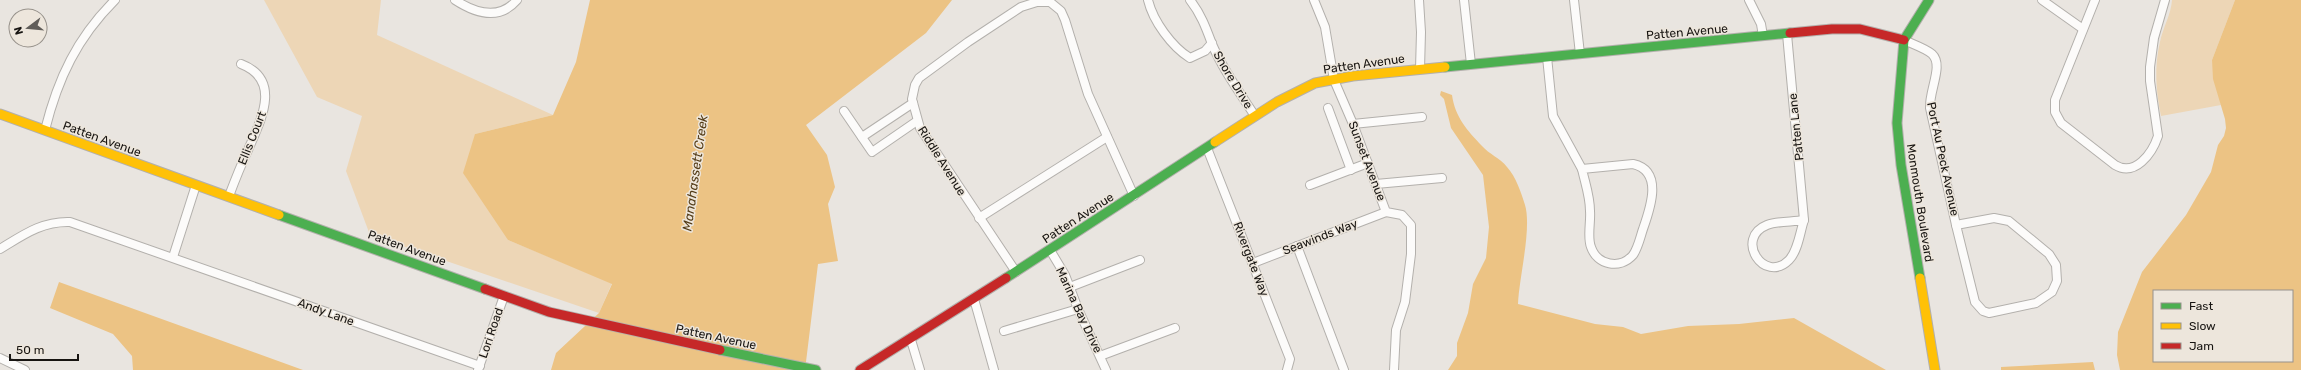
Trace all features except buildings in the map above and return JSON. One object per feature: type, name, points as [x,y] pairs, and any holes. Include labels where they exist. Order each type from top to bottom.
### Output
[{"type":"street","points":[[45,130],[58,91],[75,50],[99,16],[115,0]]},
{"type":"street","points":[[455,0],[478,12],[489,13],[505,9],[517,0]]},
{"type":"street","name":"Shore Drive","points":[[1148,0],[1163,30],[1182,53],[1190,58],[1205,51],[1212,43]]},
{"type":"street","name":"Shore Drive","points":[[1190,0],[1207,28],[1212,43],[1255,116]]},
{"type":"street","name":"Sunset Avenue","points":[[1314,0],[1325,27],[1334,80],[1353,124],[1386,212],[1402,215],[1411,225],[1409,277],[1405,302],[1396,330],[1394,370]]},
{"type":"street","points":[[1418,0],[1422,32],[1420,68]]},
{"type":"street","points":[[1464,0],[1471,64]]},
{"type":"street","points":[[1574,0],[1580,54]]},
{"type":"street","points":[[1749,0],[1761,24],[1763,36]]},
{"type":"street","points":[[1904,40],[1929,0]]},
{"type":"street","points":[[2042,0],[2083,29]]},
{"type":"street","points":[[2095,0],[2055,100],[2054,112],[2061,123],[2115,165],[2120,168],[2131,169],[2140,164],[2156,143],[2158,136],[2150,81],[2150,66],[2154,38],[2165,0]]},
{"type":"street","points":[[862,137],[913,103],[912,92],[919,78],[968,42],[1021,7],[1037,2],[1050,2],[1065,20],[1088,94],[1134,196]]},
{"type":"street","name":"Patten Avenue","points":[[860,370],[974,300],[1255,116],[1301,89],[1315,83],[1353,76],[1420,68],[1832,29],[1860,29],[1904,40]]},
{"type":"street","name":"Patten Lane","points":[[1787,34],[1804,220],[1793,254],[1784,264],[1772,267],[1756,258],[1752,246],[1753,240],[1761,229],[1768,225],[1804,220]]},
{"type":"street","name":"Port Au Peck Avenue","points":[[1904,40],[1931,53],[1936,60],[1938,67],[1929,97],[1930,108],[1956,225],[1973,298],[1977,306],[1984,311],[1994,313],[2036,304],[2052,292],[2057,281],[2057,271],[2053,259],[2009,221],[1994,218],[1956,225]]},
{"type":"street","name":"Monmouth Boulevard","points":[[1904,40],[1897,100],[1898,139],[1935,370]]},
{"type":"street","points":[[1547,57],[1553,116],[1582,169],[1590,209],[1591,248],[1595,255],[1607,264],[1622,263],[1632,256],[1636,250],[1653,194],[1650,179],[1646,170],[1633,164],[1582,169]]},
{"type":"street","name":"Ellis Court","points":[[230,196],[262,116],[266,97],[263,84],[258,75],[242,64]]},
{"type":"street","name":"Riddle Avenue","points":[[913,103],[917,121],[938,158],[1016,272]]},
{"type":"street","points":[[1328,108],[1351,170]]},
{"type":"street","points":[[844,111],[872,152],[917,121]]},
{"type":"street","name":"Patten Avenue","points":[[0,114],[504,296],[572,319],[815,370]]},
{"type":"street","points":[[1353,124],[1422,117]]},
{"type":"street","points":[[979,218],[1107,137]]},
{"type":"street","name":"Rivergate Way","points":[[1207,148],[1290,359],[1286,370]]},
{"type":"street","points":[[1310,186],[1368,163]]},
{"type":"street","points":[[1376,184],[1442,178]]},
{"type":"street","points":[[173,257],[196,185]]},
{"type":"street","name":"Seawinds Way","points":[[1253,263],[1386,212]]},
{"type":"street","name":"Andy Lane","points":[[0,249],[40,225],[51,222],[70,222],[173,257],[479,368]]},
{"type":"street","points":[[1296,246],[1344,370]]},
{"type":"street","name":"Marina Bay Drive","points":[[1050,250],[1065,275],[1078,309],[1106,370]]},
{"type":"street","points":[[1070,287],[1140,260]]},
{"type":"street","name":"Lori Road","points":[[479,368],[504,296]]},
{"type":"street","points":[[974,300],[994,370]]},
{"type":"street","points":[[1004,331],[1078,309]]},
{"type":"street","points":[[1100,356],[1175,328]]},
{"type":"street","points":[[911,340],[920,370]]},
{"type":"street","points":[[0,358],[25,370]]},
{"type":"shaded area","points":[[264,0],[381,0],[377,35],[553,115],[475,134],[508,240],[612,283],[599,313],[370,235],[346,171],[362,116],[317,97]]},
{"type":"shaded area","points":[[2172,0],[2235,0],[2212,60],[2221,105],[2161,116],[2156,70],[2161,37],[2170,11]]},
{"type":"water","name":"Manahassett Creek","points":[[590,0],[952,0],[926,33],[806,125],[827,155],[835,187],[828,204],[838,261],[818,264],[805,370],[551,370],[556,353],[599,313],[612,284],[508,240],[463,173],[475,134],[553,115],[576,62]]},
{"type":"water","points":[[2235,0],[2301,0],[2301,370],[2120,370],[2117,355],[2118,332],[2142,272],[2186,215],[2211,172],[2218,145],[2224,136],[2226,128],[2225,119],[2213,79],[2212,60]]},
{"type":"water","points":[[1441,91],[1452,95],[1456,110],[1462,123],[1485,149],[1507,167],[1516,180],[1522,195],[1527,215],[1527,227],[1518,304],[1595,324],[1623,327],[1641,334],[1688,326],[1739,324],[1794,318],[1886,370],[1448,370],[1457,356],[1457,343],[1468,313],[1473,284],[1486,258],[1489,227],[1483,175],[1451,128],[1444,99],[1440,95]]},
{"type":"water","points":[[59,282],[303,370],[133,370],[132,356],[113,334],[50,308]]},
{"type":"water","points":[[2093,362],[2095,370],[2001,370],[2001,367]]},
{"type":"traffic: fast","points":[[1920,278],[1901,165],[1897,123],[1904,40],[1929,0]]},
{"type":"traffic: fast","points":[[1445,67],[1790,33]]},
{"type":"traffic: fast","points":[[1006,278],[1215,142]]},
{"type":"traffic: fast","points":[[279,215],[485,289]]},
{"type":"traffic: fast","points":[[720,350],[816,370]]},
{"type":"traffic: slow","points":[[1215,142],[1277,102],[1315,83],[1353,76],[1445,67]]},
{"type":"traffic: slow","points":[[0,114],[279,215]]},
{"type":"traffic: slow","points":[[1920,278],[1935,370]]},
{"type":"traffic: jam","points":[[1790,33],[1832,29],[1860,29],[1904,40]]},
{"type":"traffic: jam","points":[[860,370],[1006,278]]},
{"type":"traffic: jam","points":[[485,289],[549,312],[720,350]]}]
